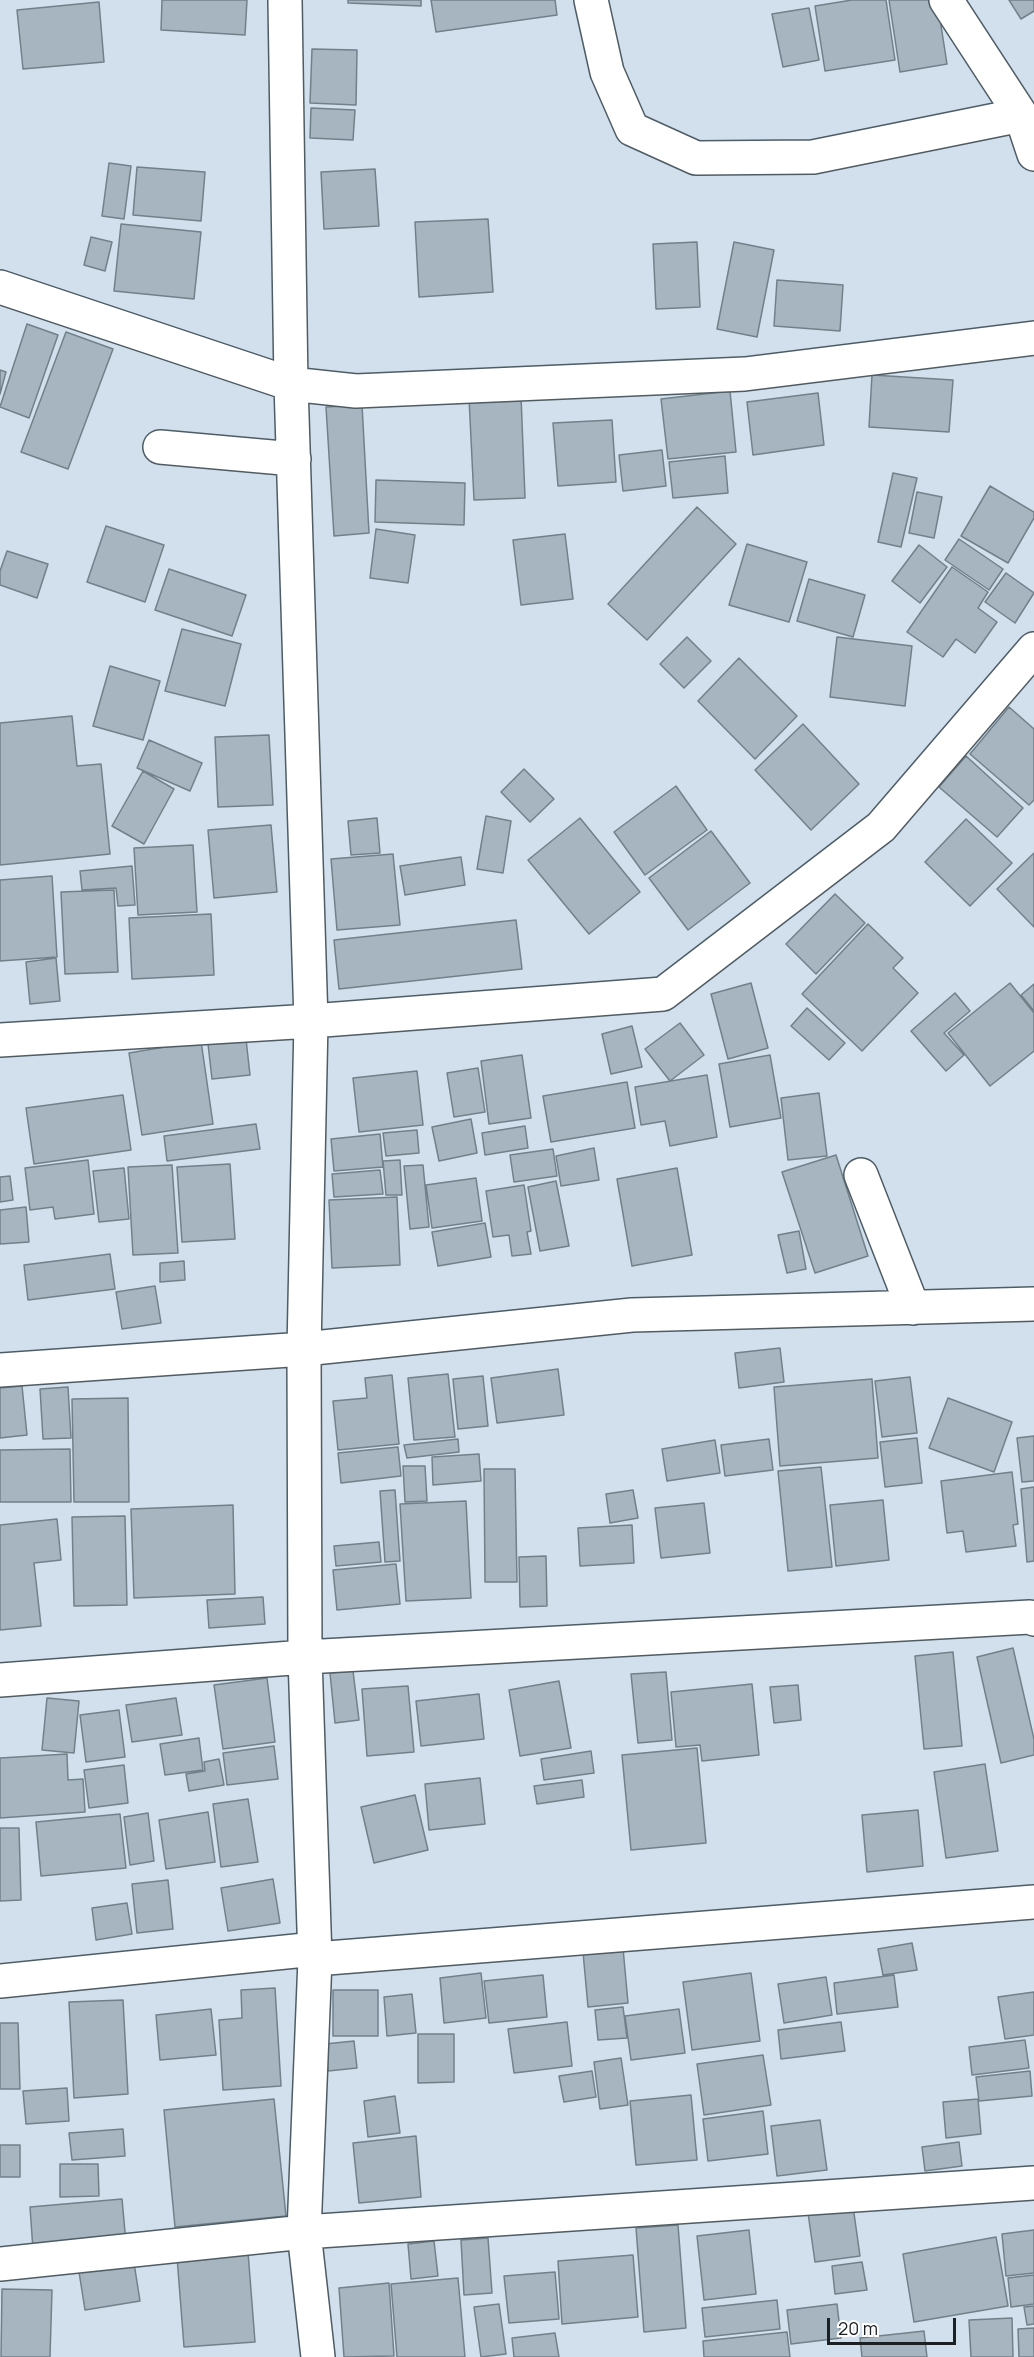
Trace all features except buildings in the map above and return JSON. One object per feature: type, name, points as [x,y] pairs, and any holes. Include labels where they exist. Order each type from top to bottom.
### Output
[{"type":"street","points":[[285,0],[291,384],[310,1021],[304,1348],[305,1657],[315,1954],[304,2232],[318,2357]]},
{"type":"street","points":[[591,0],[607,72],[632,129],[696,158],[813,157],[1021,115]]},
{"type":"street","points":[[946,0],[1021,115],[1034,154]]},
{"type":"street","points":[[0,287],[291,384],[356,391],[745,374],[1034,338]]},
{"type":"street","points":[[160,447],[294,459]]},
{"type":"street","points":[[0,1041],[310,1021],[663,994],[880,827],[1034,649]]},
{"type":"street","points":[[861,1175],[913,1308]]},
{"type":"street","points":[[0,1370],[304,1348],[632,1315],[1034,1304]]},
{"type":"street","points":[[0,1680],[305,1657],[1006,1618],[1030,1617],[1034,1619]]},
{"type":"street","points":[[0,1981],[315,1954],[1034,1902]]},
{"type":"street","points":[[0,2264],[304,2232],[1034,2183]]}]
